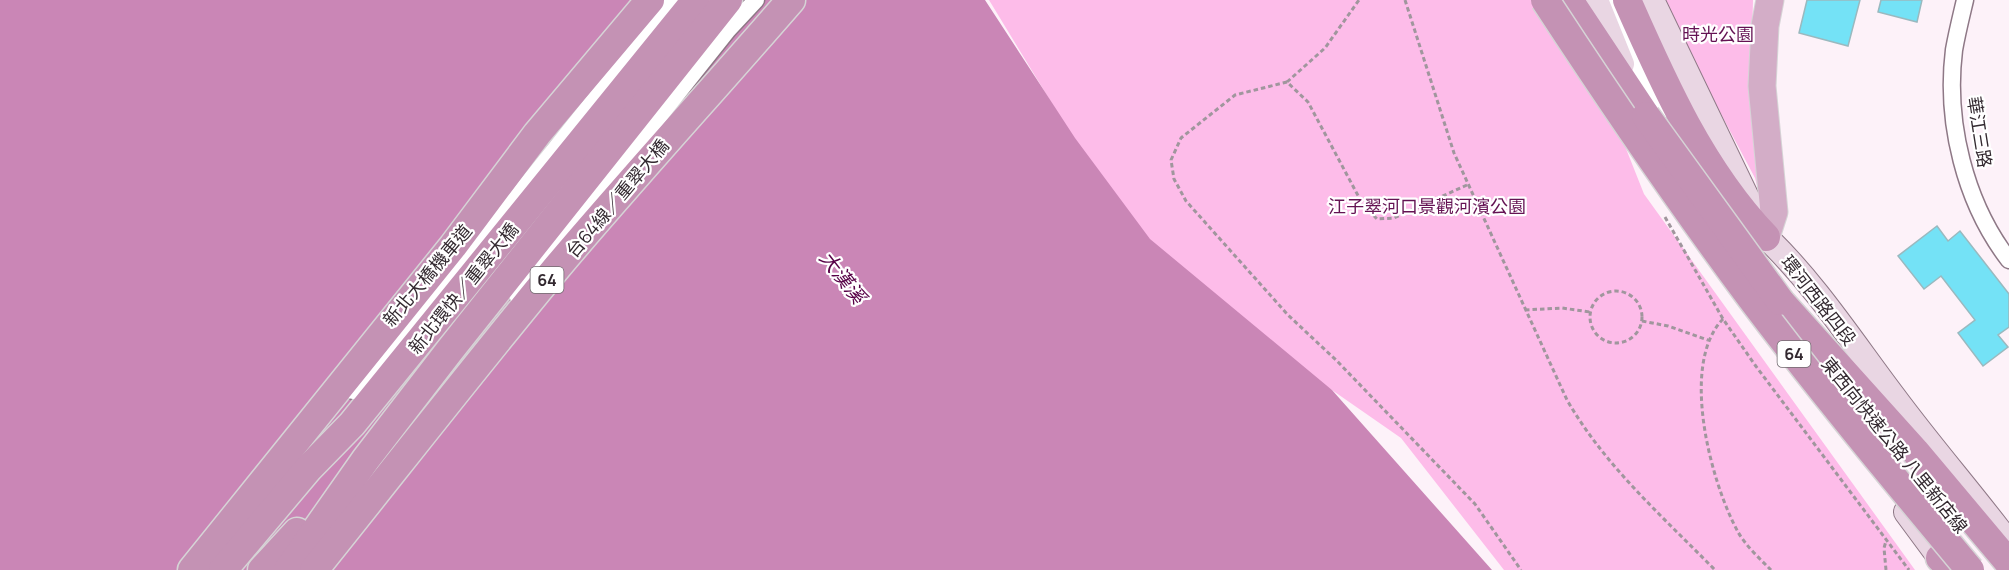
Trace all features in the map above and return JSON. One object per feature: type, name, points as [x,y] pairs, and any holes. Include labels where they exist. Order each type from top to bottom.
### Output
[{"type":"highway","points":[[713,7],[737,0]]},
{"type":"highway","points":[[670,135],[709,75],[770,0]]},
{"type":"highway","name":"台64線／重翠大橋","points":[[314,570],[558,267],[670,135],[720,83],[791,0]]},
{"type":"highway","name":"64","points":[[1545,0],[1656,98]]},
{"type":"highway","name":"64","points":[[1569,0],[1656,98]]},
{"type":"highway","points":[[1618,0],[1673,137]]},
{"type":"highway","points":[[1627,0],[1656,98],[1702,153],[1733,200],[1766,237]]},
{"type":"highway","points":[[192,570],[445,256],[537,134],[644,5]]},
{"type":"highway","name":"新北環快／重翠大橋","points":[[223,570],[308,469],[352,424],[713,7]]},
{"type":"highway","name":"新北環快／重翠大橋","points":[[288,570],[366,459],[713,7]]},
{"type":"highway","name":"東西向快速公路 八里新店線","points":[[1656,98],[1780,301],[1996,570]]},
{"type":"highway","name":"東西向快速公路 八里新店線","points":[[1656,98],[1751,298],[1845,420],[1972,570]]},
{"type":"highway","points":[[1780,301],[1915,451],[2009,563]]},
{"type":"highway","points":[[244,570],[352,424]]},
{"type":"highway","points":[[262,570],[366,459]]},
{"type":"main road","name":"環河西路四段","points":[[1596,0],[1614,48],[1648,114],[1673,137],[1699,191],[1742,258],[1851,415],[1972,570]]},
{"type":"main road","name":"環河西路四段","points":[[1652,0],[1681,67],[1745,190],[1766,237],[1793,264],[1927,441],[1963,482],[2009,543]]},
{"type":"main road","points":[[1742,258],[1766,237],[1774,212],[1762,86],[1765,26],[1770,0]]},
{"type":"main road","name":"環河西路四段","points":[[1742,258],[1755,304],[1946,566]]},
{"type":"street","name":"新北大橋機車道","points":[[202,570],[472,253],[674,0]]},
{"type":"street","points":[[302,570],[581,212],[728,30],[756,0]]},
{"type":"street","points":[[1610,0],[1656,98]]},
{"type":"street","points":[[1636,0],[1656,98]]},
{"type":"street","points":[[1761,0],[1757,87],[1766,237]]},
{"type":"street","points":[[1766,237],[1786,207],[1773,88],[1774,31],[1779,0]]},
{"type":"street","name":"華江三路","points":[[1965,0],[1954,51],[1953,111],[1964,168],[1981,218],[2009,260]]},
{"type":"path","points":[[1359,0],[1325,48],[1287,82],[1234,95],[1181,138],[1171,160],[1174,179],[1186,201],[1288,315],[1337,361],[1475,504],[1521,570]]},
{"type":"path","points":[[1405,0],[1454,153],[1467,185],[1583,428],[1610,463],[1715,570]]},
{"type":"path","points":[[1287,82],[1308,102],[1362,203],[1377,219],[1394,218],[1467,185]]},
{"type":"path","points":[[1616,290],[1636,300],[1642,321],[1629,339],[1623,342],[1608,342],[1596,333],[1590,312],[1596,299],[1616,290]]},
{"type":"path","points":[[1525,310],[1562,308],[1590,312]]},
{"type":"path","points":[[1723,319],[1708,340],[1701,386],[1704,432],[1712,470],[1739,534],[1771,570]]},
{"type":"path","points":[[1642,321],[1668,326],[1708,340]]},
{"type":"path","points":[[1886,541],[1884,548],[1886,570]]},
{"type":"green space","name":"江子翠河口景觀河濱公園","points":[[989,0],[1567,0],[1644,194],[1915,570],[1504,570],[1401,438],[1149,263]]},
{"type":"green space","name":"時光公園","points":[[1665,0],[1753,0],[1751,80],[1759,194],[1755,178],[1713,99]]},
{"type":"water","name":"大漢溪","points":[[0,0],[985,0],[1075,138],[1150,239],[1332,390],[1492,570],[0,570]]},
{"type":"building","points":[[1807,0],[1860,0],[1848,46],[1799,33]]},
{"type":"building","points":[[1881,0],[1922,0],[1917,22],[1878,12]]},
{"type":"building","points":[[1937,226],[1948,241],[1960,231],[2009,294],[2009,327],[1998,335],[2008,347],[1983,366],[1958,333],[1975,320],[1941,276],[1924,289],[1898,256]]}]
